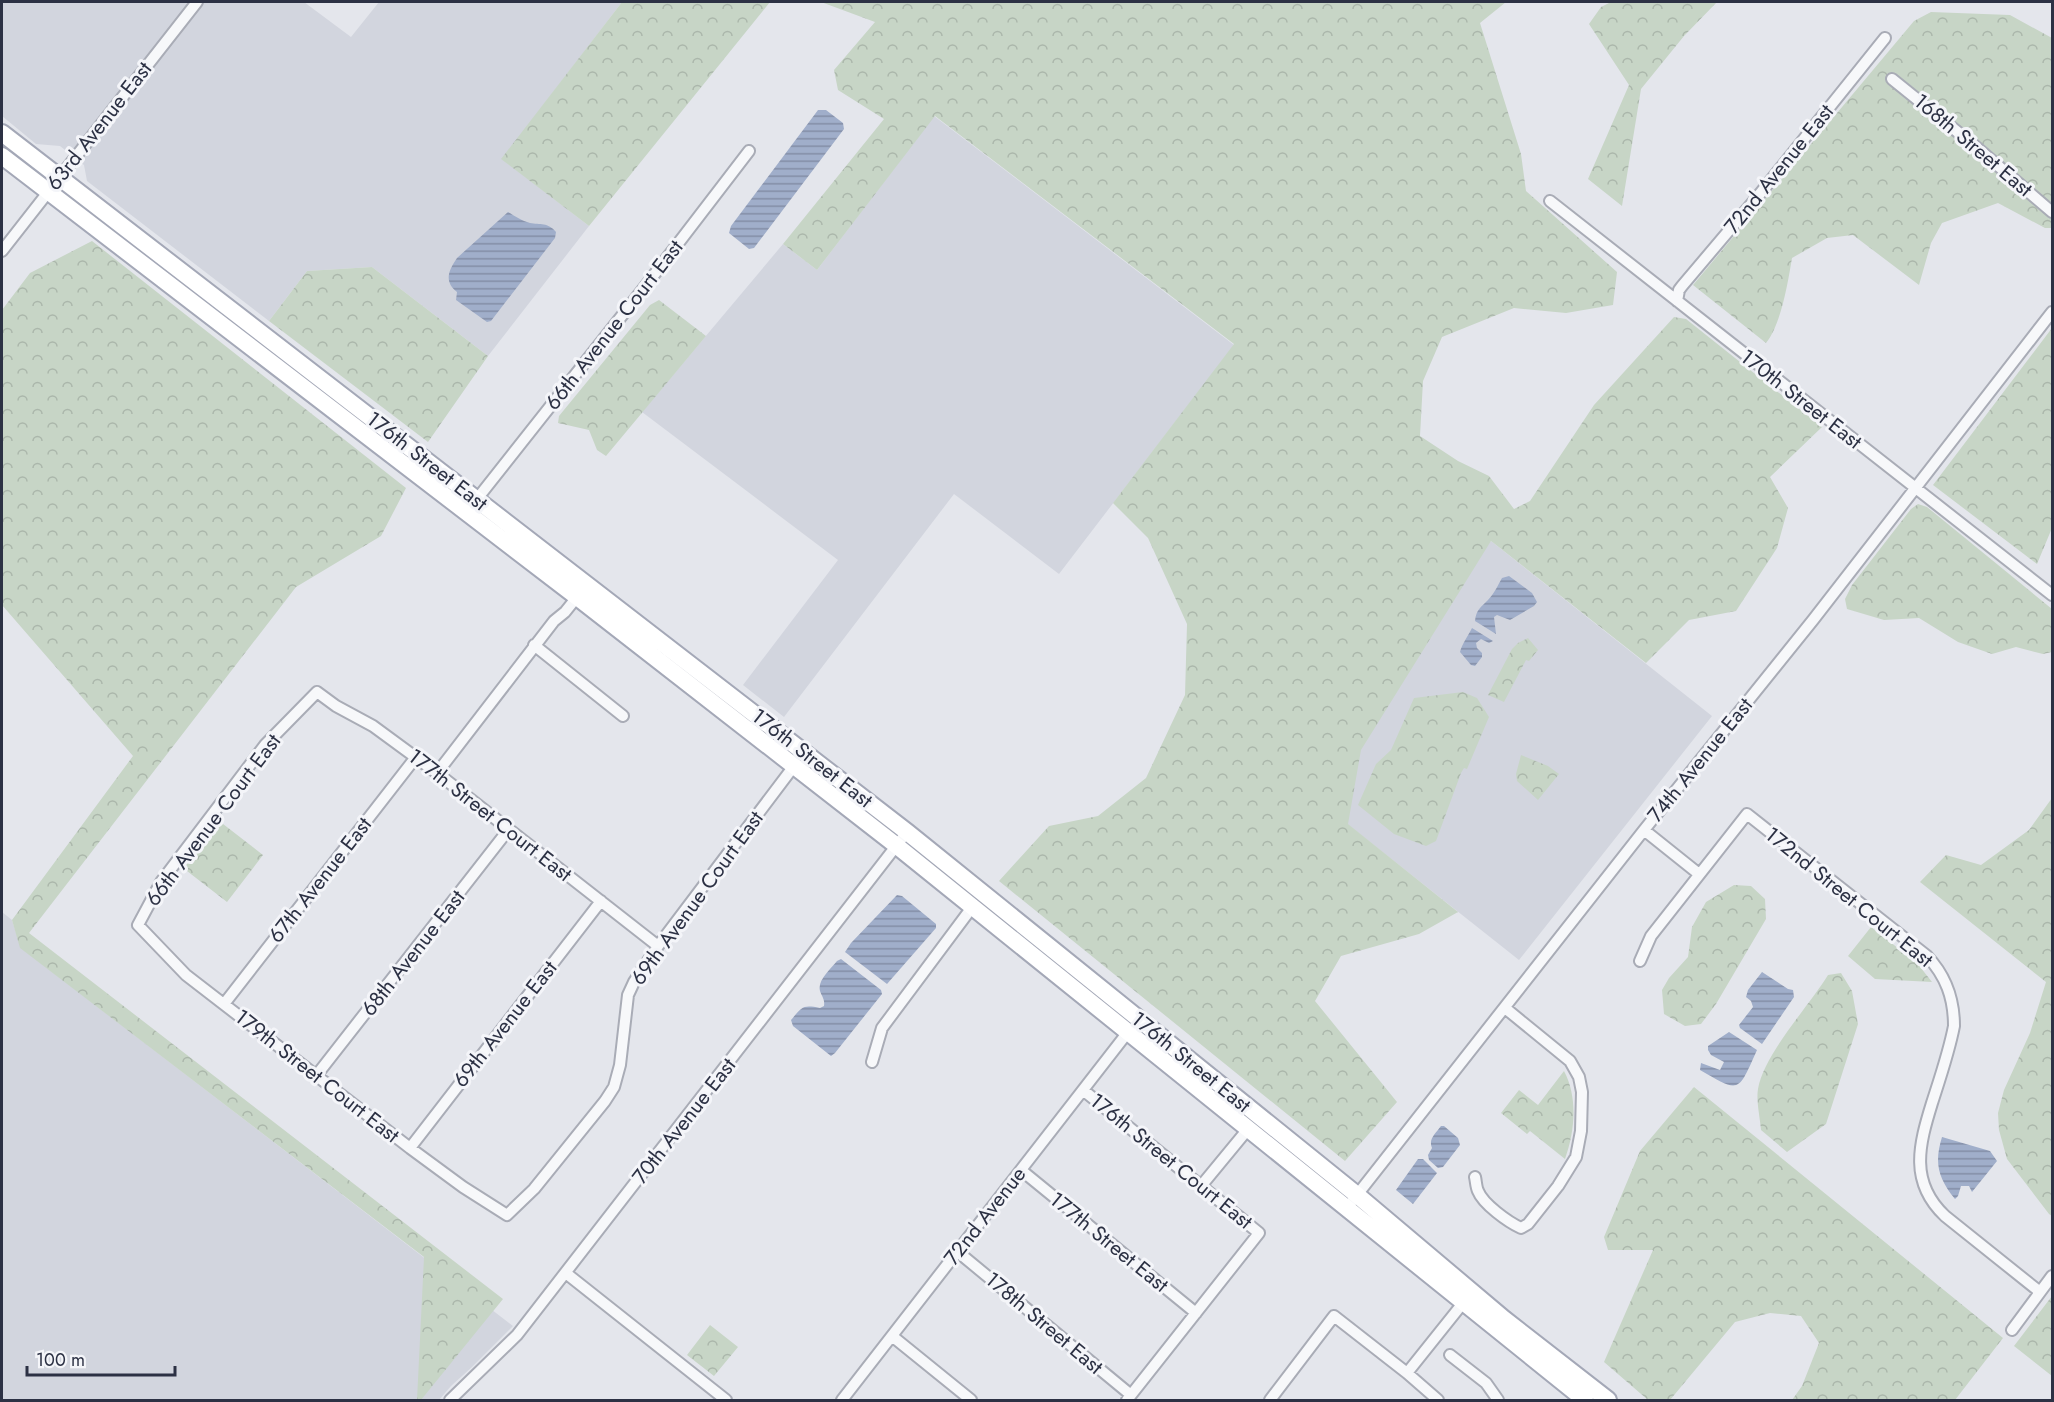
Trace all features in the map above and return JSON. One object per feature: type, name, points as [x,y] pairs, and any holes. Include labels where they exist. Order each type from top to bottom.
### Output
[{"type":"main road","name":"176th Street East","points":[[2,133],[908,832],[1357,1195],[1504,1319],[1608,1401]]},
{"type":"main road","name":"176th Street East","points":[[2,156],[577,597],[897,846],[1585,1401]]},
{"type":"main road","points":[[363,433],[371,430],[403,449],[423,457]]},
{"type":"main road","points":[[1462,1303],[1473,1301],[1504,1319]]},
{"type":"street","name":"63rd Avenue East","points":[[2,250],[197,2]]},
{"type":"street","name":"72nd Avenue East","points":[[1677,301],[1682,285],[1752,203],[1885,38]]},
{"type":"street","name":"168th Street East","points":[[1892,79],[2052,212]]},
{"type":"street","name":"66th Avenue Court East","points":[[477,499],[749,151]]},
{"type":"street","name":"170th Street East","points":[[1550,201],[2052,595]]},
{"type":"street","name":"74th Avenue East","points":[[1346,1209],[1644,830],[1813,620],[2052,312]]},
{"type":"street","points":[[437,773],[534,645],[577,597]]},
{"type":"street","points":[[534,645],[623,716]]},
{"type":"street","name":"66th Avenue Court East","points":[[138,926],[161,882],[265,745],[317,692]]},
{"type":"street","name":"177th Street Court East","points":[[317,692],[336,706],[373,726],[416,757],[658,946]]},
{"type":"street","name":"67th Avenue East","points":[[224,1004],[416,757]]},
{"type":"street","name":"69th Avenue Court East","points":[[507,1215],[534,1189],[614,1087],[620,1065],[628,995],[634,982],[658,946],[794,766]]},
{"type":"street","name":"172nd Street Court East","points":[[1699,874],[1747,814],[1927,956],[1936,966],[1947,984],[1953,1008],[1954,1026],[1921,1139],[1920,1162],[1923,1182],[1936,1207],[1945,1216],[2040,1292]]},
{"type":"street","name":"68th Avenue East","points":[[316,1076],[509,830]]},
{"type":"street","points":[[1640,961],[1651,936],[1699,874],[1644,830]]},
{"type":"street","name":"70th Avenue East","points":[[450,1401],[518,1335],[908,832]]},
{"type":"street","name":"69th Avenue East","points":[[410,1148],[601,901]]},
{"type":"street","points":[[872,1062],[882,1028],[973,906]]},
{"type":"street","name":"179th Street Court East","points":[[138,926],[186,975],[410,1148],[463,1187],[507,1215]]},
{"type":"street","points":[[1474,1177],[1478,1192],[1485,1202],[1521,1228],[1527,1224],[1569,1170],[1576,1157],[1581,1131],[1582,1092],[1579,1077],[1570,1061],[1505,1008]]},
{"type":"street","name":"72nd Avenue","points":[[842,1401],[1128,1032]]},
{"type":"street","name":"176th Street Court East","points":[[1083,1090],[1259,1233],[1196,1313]]},
{"type":"street","points":[[1201,1186],[1248,1129]]},
{"type":"street","name":"177th Street East","points":[[1021,1170],[1196,1313]]},
{"type":"street","name":"178th Street East","points":[[958,1252],[1129,1398]]},
{"type":"street","points":[[567,1274],[726,1401]]},
{"type":"street","points":[[2012,1330],[2052,1276]]},
{"type":"street","points":[[1407,1373],[1462,1303]]},
{"type":"street","points":[[1129,1398],[1196,1313]]},
{"type":"street","points":[[1270,1401],[1334,1316],[1407,1373],[1438,1401]]},
{"type":"street","points":[[892,1336],[971,1401]]},
{"type":"street","points":[[1450,1355],[1486,1383],[1498,1401]]},
{"type":"shaded area","points":[[2,2],[304,2],[351,37],[379,2],[622,2],[502,159],[589,226],[488,356],[372,267],[307,271],[269,321],[87,181],[84,165],[60,146],[36,144],[2,116]]},
{"type":"shaded area","points":[[934,116],[1234,345],[1059,574],[954,494],[784,717],[743,685],[838,560],[642,412],[783,244],[817,270]]},
{"type":"shaded area","points":[[1491,541],[1712,716],[1519,960],[1298,785]]},
{"type":"shaded area","points":[[2,912],[12,920],[21,948],[513,1326],[439,1400],[2,1400]]},
{"type":"green space","points":[[622,2],[770,2],[589,226],[501,159]]},
{"type":"green space","points":[[821,2],[1506,2],[1480,23],[1521,154],[1526,191],[1617,272],[1613,305],[1566,313],[1514,308],[1442,337],[1423,381],[1420,436],[1458,461],[1489,476],[1514,509],[1530,501],[1594,405],[1674,317],[1686,319],[1822,427],[1770,477],[1788,508],[1777,548],[1736,611],[1689,620],[1646,663],[1491,541],[1361,750],[1348,824],[1458,912],[1419,934],[1341,956],[1315,1001],[1397,1102],[1345,1161],[999,881],[1049,826],[1098,816],[1146,778],[1185,695],[1187,624],[1148,538],[1113,503],[1234,344],[935,116],[817,270],[783,244],[884,119],[838,90],[834,70],[875,22]]},
{"type":"green space","points":[[1611,2],[1717,2],[1684,36],[1641,89],[1622,206],[1588,179],[1629,85],[1589,24],[1601,7]]},
{"type":"green space","points":[[1931,12],[2010,15],[2052,38],[2052,228],[2045,228],[1998,203],[1942,223],[1931,243],[1919,285],[1853,235],[1827,238],[1792,258],[1780,315],[1766,343],[1693,285],[1914,21]]},
{"type":"green space","points":[[92,241],[406,488],[381,536],[296,587],[29,933],[503,1299],[421,1400],[417,1400],[424,1257],[20,948],[12,920],[133,756],[2,605],[2,310],[30,273]]},
{"type":"green space","points":[[372,267],[488,356],[428,442],[269,321],[307,271]]},
{"type":"green space","points":[[659,300],[706,336],[606,456],[597,450],[589,430],[558,423],[559,416],[650,305]]},
{"type":"green space","points":[[2052,328],[2052,528],[2037,564],[1933,485]]},
{"type":"green space","points":[[1918,504],[1927,507],[2052,609],[2052,652],[2043,654],[2016,647],[1992,654],[1958,642],[1919,618],[1884,620],[1847,609],[1845,599],[1852,585],[1911,509]]},
{"type":"green space","points":[[1528,638],[1538,650],[1529,661],[1526,660],[1504,702],[1488,695],[1512,649]]},
{"type":"green space","points":[[1463,692],[1477,698],[1489,717],[1467,769],[1464,768],[1461,773],[1436,841],[1426,846],[1394,834],[1358,805],[1376,764],[1391,750],[1414,698]]},
{"type":"green space","points":[[1521,755],[1548,766],[1559,774],[1538,800],[1517,781],[1516,774]]},
{"type":"green space","points":[[2052,798],[2052,1216],[2007,1159],[1999,1130],[1998,1113],[2004,1090],[2030,1033],[2046,982],[1920,882],[1946,855],[1981,865],[2029,830]]},
{"type":"green space","points":[[214,817],[263,855],[227,902],[178,864]]},
{"type":"green space","points":[[1734,885],[1751,886],[1765,899],[1766,919],[1716,1004],[1701,1024],[1685,1026],[1664,1014],[1662,990],[1669,978],[1688,957],[1692,927],[1706,902]]},
{"type":"green space","points":[[1871,927],[1917,963],[1932,982],[1875,979],[1848,956]]},
{"type":"green space","points":[[1841,973],[1852,991],[1858,1024],[1826,1124],[1787,1152],[1761,1130],[1758,1089],[1762,1075],[1788,1030],[1828,975]]},
{"type":"green space","points":[[1564,1071],[1571,1092],[1574,1114],[1565,1159],[1530,1131],[1527,1134],[1501,1113],[1519,1090],[1538,1105]]},
{"type":"green space","points":[[1694,1087],[2003,1338],[1955,1400],[1792,1400],[1802,1386],[1819,1343],[1801,1316],[1770,1313],[1735,1322],[1670,1400],[1648,1400],[1604,1362],[1653,1250],[1608,1250],[1604,1237],[1640,1151]]},
{"type":"green space","points":[[2052,1296],[2052,1376],[2014,1346]]},
{"type":"green space","points":[[710,1325],[738,1347],[714,1376],[687,1355]]},
{"type":"water","points":[[818,110],[826,110],[843,123],[844,129],[754,248],[749,249],[729,233],[731,226]]},
{"type":"water","points":[[508,212],[527,222],[550,227],[556,232],[555,238],[491,321],[487,322],[456,300],[457,292],[450,284],[449,276],[451,267],[457,258]]},
{"type":"water","points":[[1509,576],[1532,593],[1537,602],[1510,620],[1497,615],[1494,617],[1496,634],[1475,621],[1476,614],[1492,595],[1502,578]]},
{"type":"water","points":[[1472,628],[1493,641],[1489,643],[1481,639],[1476,643],[1482,657],[1475,666],[1471,665],[1460,652]]},
{"type":"water","points":[[897,895],[902,896],[936,924],[936,928],[887,984],[845,952]]},
{"type":"water","points":[[841,959],[881,990],[882,994],[831,1056],[793,1026],[791,1020],[804,1008],[824,1006],[820,991],[822,979]]},
{"type":"water","points":[[1762,972],[1793,990],[1794,997],[1762,1044],[1739,1025],[1753,1007],[1751,1001],[1746,997],[1748,990]]},
{"type":"water","points":[[1729,1032],[1757,1050],[1746,1074],[1737,1085],[1724,1083],[1700,1070],[1701,1063],[1720,1070],[1724,1062],[1711,1055],[1708,1046]]},
{"type":"water","points":[[1441,1126],[1458,1138],[1460,1145],[1443,1167],[1438,1168],[1429,1160],[1428,1155],[1432,1148],[1432,1139]]},
{"type":"water","points":[[1942,1137],[1990,1151],[1997,1161],[1972,1192],[1969,1186],[1961,1186],[1955,1199],[1939,1170],[1938,1155]]},
{"type":"water","points":[[1418,1159],[1423,1159],[1437,1173],[1413,1204],[1396,1190]]}]
